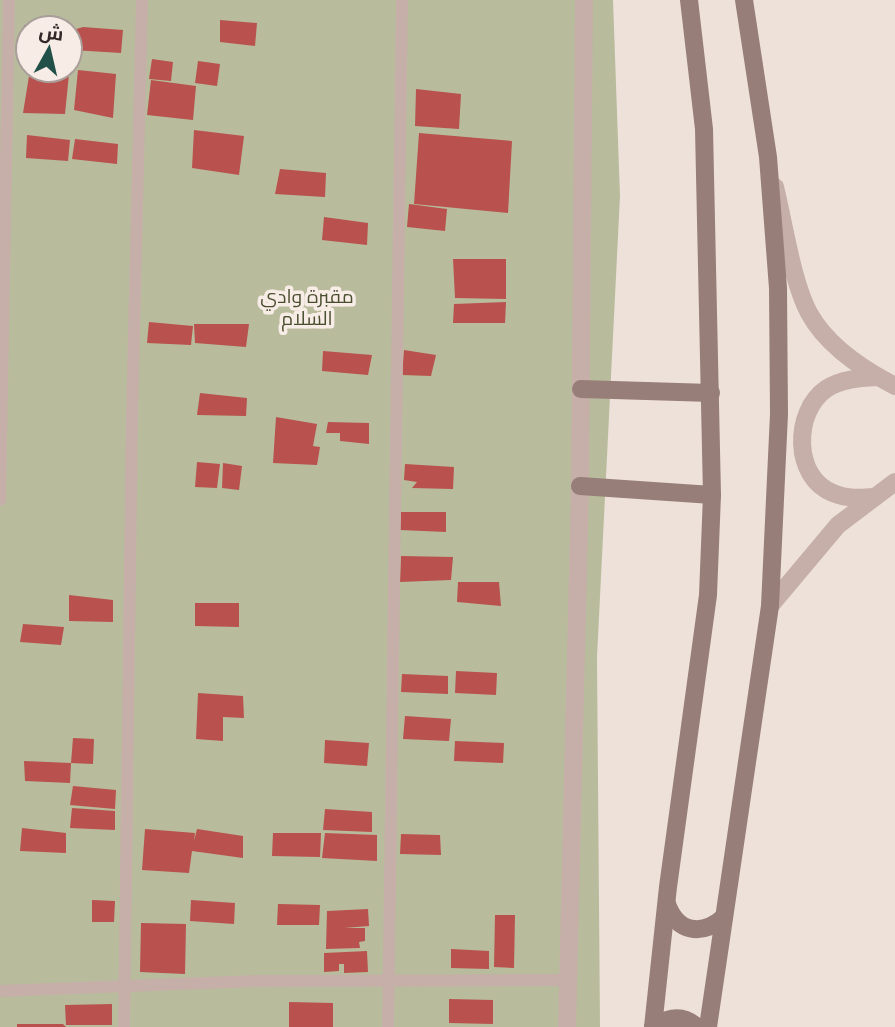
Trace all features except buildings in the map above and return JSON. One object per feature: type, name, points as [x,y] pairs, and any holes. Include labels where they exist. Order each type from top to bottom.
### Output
[{"type":"main road","points":[[708,1027],[770,606],[779,414],[778,288],[768,157],[744,0]]},
{"type":"main road","points":[[653,1027],[708,595],[712,495],[704,129],[691,3]]},
{"type":"main road","points":[[580,389],[711,393]]},
{"type":"main road","points":[[580,486],[712,495]]},
{"type":"main road","points":[[667,904],[672,917],[690,929],[712,927],[724,917]]},
{"type":"main road","points":[[653,1027],[665,1019],[678,1017],[696,1027]]},
{"type":"street","points":[[567,1027],[580,486],[584,0]]},
{"type":"street","points":[[768,157],[809,312],[834,345],[895,386]]},
{"type":"street","points":[[875,497],[851,498],[831,493],[808,470],[802,445],[803,423],[812,403],[826,389],[853,378],[878,377]]},
{"type":"street","points":[[770,606],[838,525],[895,482]]},
{"type":"lane","points":[[0,500],[9,0]]},
{"type":"lane","points":[[124,1027],[132,417],[142,0]]},
{"type":"lane","points":[[388,1027],[402,0]]},
{"type":"lane","points":[[0,991],[125,984],[570,979]]},
{"type":"green space","name":"مقبرة وادي السلام","points":[[0,0],[613,0],[620,196],[597,657],[600,1027],[0,1027]]}]
